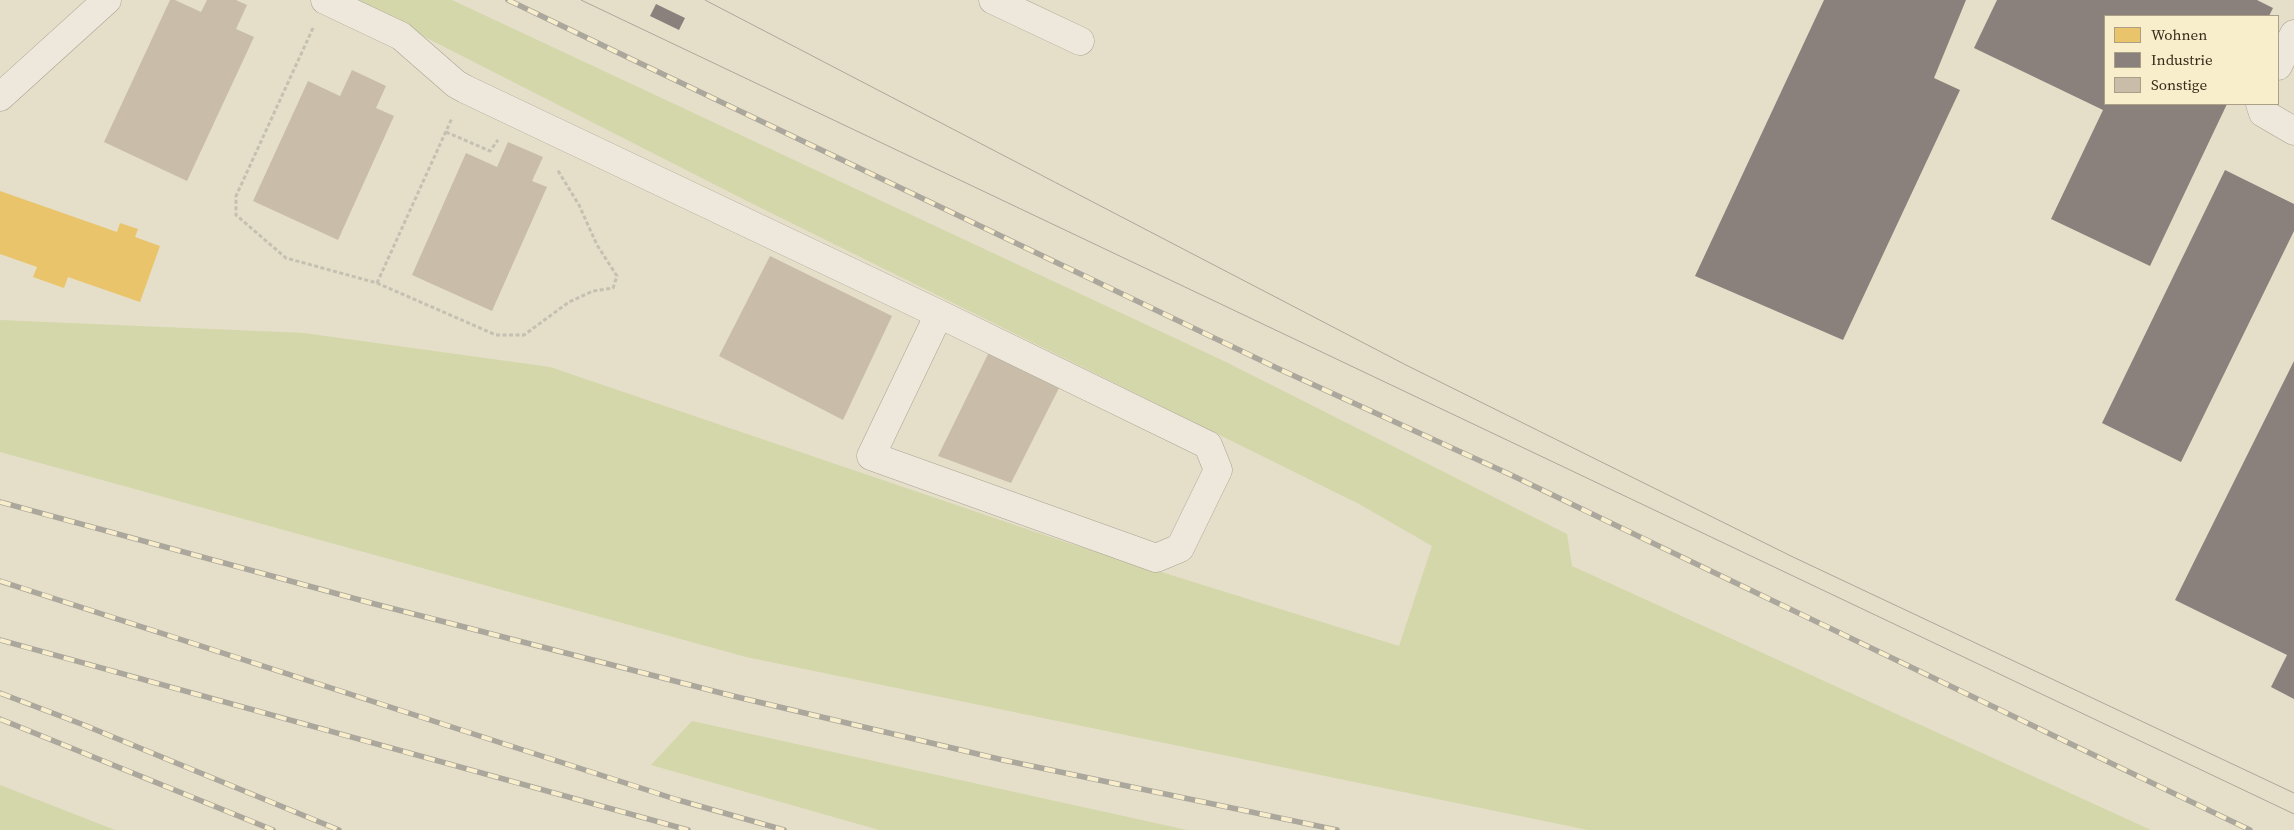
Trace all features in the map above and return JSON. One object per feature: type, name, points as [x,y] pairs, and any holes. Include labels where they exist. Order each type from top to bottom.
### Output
[{"type":"street","points":[[0,97],[106,0]]},
{"type":"street","points":[[326,0],[401,36],[456,84],[465,89],[939,314],[1208,445],[1218,470],[1180,548],[1156,558],[871,456],[939,314]]},
{"type":"street","points":[[993,0],[1080,41]]},
{"type":"street","points":[[2279,64],[2294,34]]},
{"type":"street","points":[[2260,105],[2263,113],[2294,130]]},
{"type":"path","points":[[326,0],[236,196],[236,216],[286,258],[377,283],[496,335],[524,335],[547,320],[569,302],[593,291],[613,288],[617,276],[597,245],[579,205],[556,168]]},
{"type":"path","points":[[377,283],[465,89]]},
{"type":"path","points":[[446,132],[490,151],[496,141],[504,138]]},
{"type":"green space","points":[[360,0],[452,0],[1226,362],[1567,534],[1572,566],[2151,830],[1588,830],[746,657],[0,452],[0,320],[304,333],[550,367],[1068,543],[1399,646],[1432,546],[1359,504],[745,200],[358,3]]},
{"type":"green space","points":[[692,721],[1187,830],[879,830],[651,765]]},
{"type":"green space","points":[[0,785],[115,830],[0,830]]},
{"type":"building: Wohnen","points":[[0,191],[117,232],[120,223],[138,229],[135,237],[160,246],[140,302],[68,277],[64,288],[33,277],[37,267],[0,254]]},
{"type":"building: Industrie","points":[[1824,0],[1966,0],[1934,78],[1960,90],[1843,340],[1695,276]]},
{"type":"building: Industrie","points":[[1997,0],[2257,0],[2273,8],[2270,15],[2104,15],[2104,105],[2227,105],[2150,266],[2051,219],[2103,110],[1974,48]]},
{"type":"building: Industrie","points":[[656,4],[685,18],[679,30],[650,16]]},
{"type":"building: Industrie","points":[[2225,170],[2294,204],[2294,231],[2181,462],[2102,423]]},
{"type":"building: Industrie","points":[[2294,361],[2294,699],[2271,687],[2287,655],[2175,600]]},
{"type":"building: Sonstige","points":[[170,0],[175,0],[201,12],[207,0],[236,0],[247,5],[236,29],[254,37],[187,181],[104,142]]},
{"type":"building: Sonstige","points":[[352,70],[386,86],[376,108],[394,116],[338,240],[253,201],[308,81],[340,96]]},
{"type":"building: Sonstige","points":[[508,142],[543,157],[532,181],[547,187],[492,311],[412,275],[466,153],[497,167]]},
{"type":"building: Sonstige","points":[[770,256],[892,316],[843,420],[719,356]]},
{"type":"building: Sonstige","points":[[989,352],[1059,388],[1011,483],[938,456]]},
{"type":"tram line","points":[[581,0],[2294,814]]},
{"type":"tram line","points":[[705,0],[1406,365],[1793,557],[2294,793]]},
{"type":"railway","points":[[508,0],[1279,369],[1509,474],[2250,830]]},
{"type":"railway","points":[[0,502],[371,603],[733,696],[1003,760],[1337,830]]},
{"type":"railway","points":[[0,581],[678,800],[784,830]]},
{"type":"railway","points":[[0,640],[688,830]]},
{"type":"railway","points":[[0,693],[84,725],[339,830]]},
{"type":"railway","points":[[0,719],[273,830]]}]
